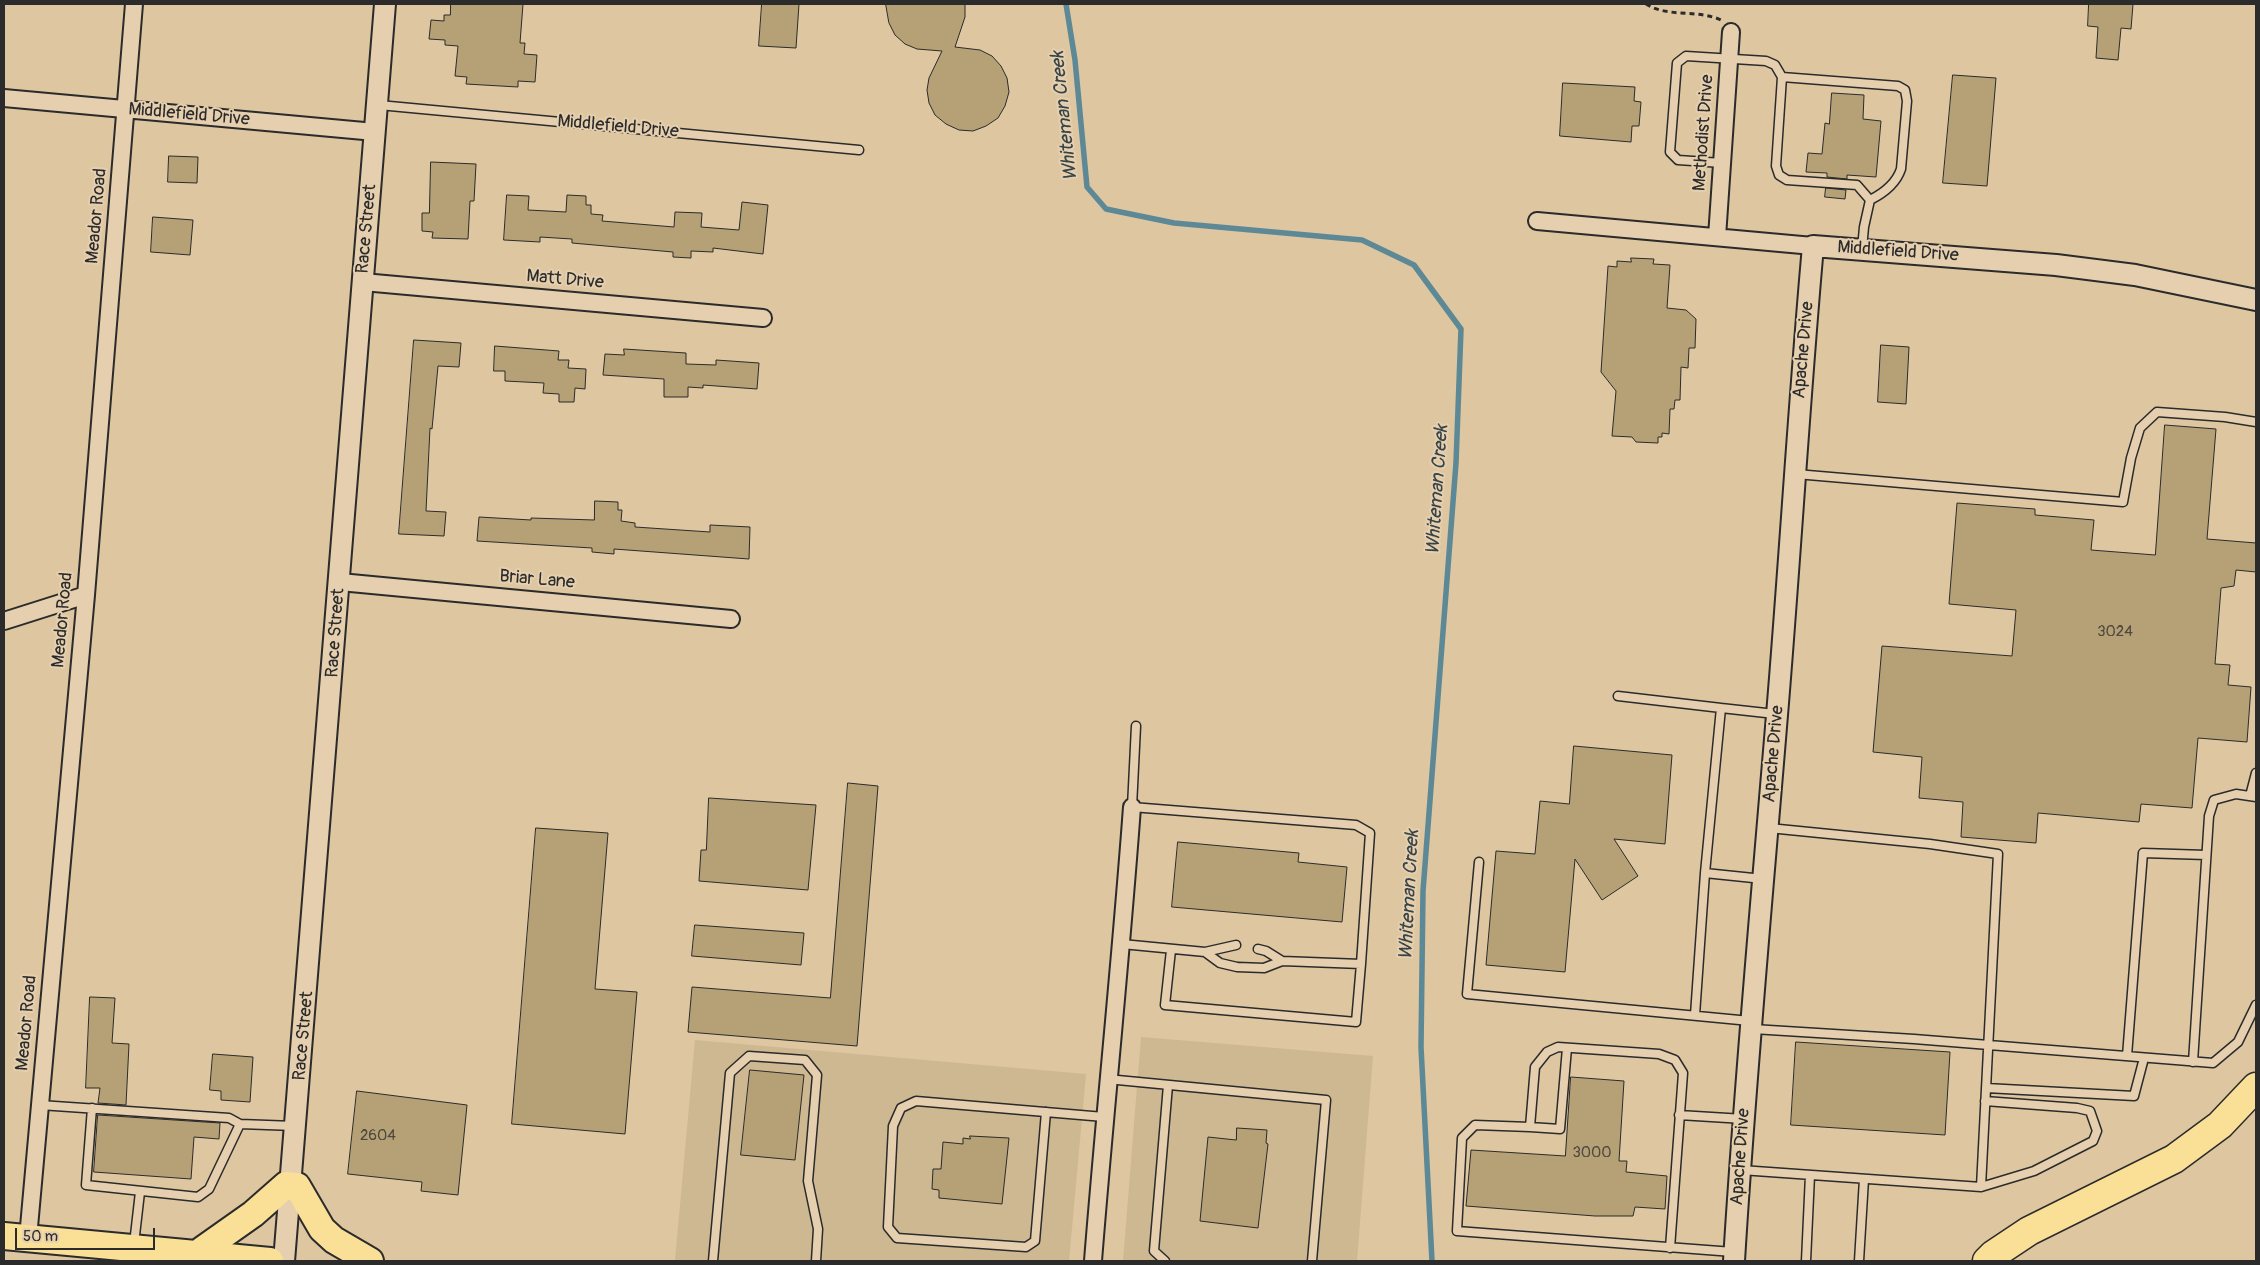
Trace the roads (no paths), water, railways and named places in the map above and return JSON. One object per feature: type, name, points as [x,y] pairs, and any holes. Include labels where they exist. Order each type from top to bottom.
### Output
[{"type":"highway","points":[[1986,1261],[2029,1231],[2174,1159],[2220,1125],[2256,1087]]},
{"type":"highway","points":[[201,1258],[202,1250],[253,1214],[286,1185],[291,1185],[297,1186],[322,1229],[334,1240],[370,1261]]},
{"type":"highway","points":[[16,1237],[133,1248],[201,1258],[270,1261]]},
{"type":"street","name":"Meador Road","points":[[16,1237],[40,1105],[86,595],[134,4]]},
{"type":"street","name":"Race Street","points":[[284,1261],[385,4]]},
{"type":"street","name":"Methodist Drive","points":[[1717,237],[1731,32]]},
{"type":"street","name":"Middlefield Drive","points":[[4,98],[375,132]]},
{"type":"street","name":"Middlefield Drive","points":[[1537,221],[1813,246],[2066,266],[2135,275],[2256,300]]},
{"type":"street","name":"Apache Drive","points":[[1734,1257],[1750,1025],[1778,714],[1794,474],[1813,246]]},
{"type":"street","name":"Matt Drive","points":[[363,282],[763,318]]},
{"type":"street","name":"Briar Lane","points":[[340,582],[731,619]]},
{"type":"street","points":[[4,621],[86,595]]},
{"type":"street","points":[[1093,1261],[1107,1079],[1122,944],[1132,807]]},
{"type":"lane","points":[[1722,163],[1678,160],[1670,152],[1677,63],[1686,56],[1766,61],[1775,65],[1782,77],[1776,166],[1779,175],[1787,180],[1857,185],[1870,200]]},
{"type":"lane","points":[[1782,77],[1898,86],[1905,90],[1907,101],[1901,169],[1898,178],[1882,194],[1870,200]]},
{"type":"lane","name":"Middlefield Drive","points":[[377,105],[860,150]]},
{"type":"lane","points":[[1862,250],[1864,227],[1870,200]]},
{"type":"lane","points":[[1794,474],[2123,502],[2130,458],[2140,428],[2157,412],[2225,417],[2256,422]]},
{"type":"lane","points":[[1618,696],[1778,714]]},
{"type":"lane","points":[[1695,1015],[1705,873],[1721,708]]},
{"type":"lane","points":[[1136,726],[1132,807],[1356,825],[1370,833],[1356,1022],[1165,1005],[1171,950]]},
{"type":"lane","points":[[2193,1062],[2209,816],[2214,800],[2236,794],[2253,796],[2256,773]]},
{"type":"lane","points":[[1767,827],[1930,844],[1998,854],[1981,1187]]},
{"type":"lane","points":[[2127,1056],[2143,853],[2206,855]]},
{"type":"lane","points":[[1479,862],[1467,994],[1695,1015],[1750,1025],[2213,1063],[2238,1042],[2256,1005]]},
{"type":"lane","points":[[1705,873],[1763,879]]},
{"type":"lane","points":[[1122,944],[1205,952],[1236,946]]},
{"type":"lane","points":[[1258,949],[1266,951],[1282,961]]},
{"type":"lane","points":[[1205,952],[1220,963],[1238,967],[1264,968],[1282,961],[1361,964]]},
{"type":"lane","points":[[1530,1127],[1535,1067],[1547,1052],[1558,1047],[1659,1054],[1675,1060],[1683,1074],[1670,1248]]},
{"type":"lane","points":[[1567,1048],[1560,1129],[1475,1125],[1462,1138],[1457,1231],[1670,1248],[1734,1257]]},
{"type":"lane","points":[[713,1261],[730,1072],[749,1056],[805,1060],[817,1075],[808,1181],[818,1229],[816,1261]]},
{"type":"lane","points":[[1986,1088],[2134,1096],[2144,1058]]},
{"type":"lane","points":[[1107,1079],[1326,1100],[1312,1261]]},
{"type":"lane","points":[[1165,1261],[1154,1252],[1168,1085]]},
{"type":"lane","points":[[1046,1112],[1035,1241],[1026,1247],[897,1238],[888,1227],[893,1126],[901,1108],[916,1101],[1046,1112],[1104,1117]]},
{"type":"lane","points":[[1740,1170],[1981,1187],[2034,1171],[2074,1152],[2093,1141],[2097,1131],[2090,1111],[2077,1108],[1985,1101]]},
{"type":"lane","points":[[40,1105],[229,1118],[240,1124],[296,1126]]},
{"type":"lane","points":[[92,1108],[86,1185],[140,1192],[198,1197],[204,1194],[209,1190],[240,1124]]},
{"type":"lane","points":[[1680,1115],[1744,1119]]},
{"type":"lane","points":[[1806,1261],[1810,1175]]},
{"type":"lane","points":[[1859,1261],[1864,1179]]},
{"type":"lane","points":[[133,1248],[140,1192]]},
{"type":"waterway","name":"Whiteman Creek","points":[[1066,4],[1075,60],[1087,187],[1106,209],[1174,223],[1362,240],[1414,265],[1461,329],[1456,463],[1423,891],[1421,1047],[1432,1261]]}]
